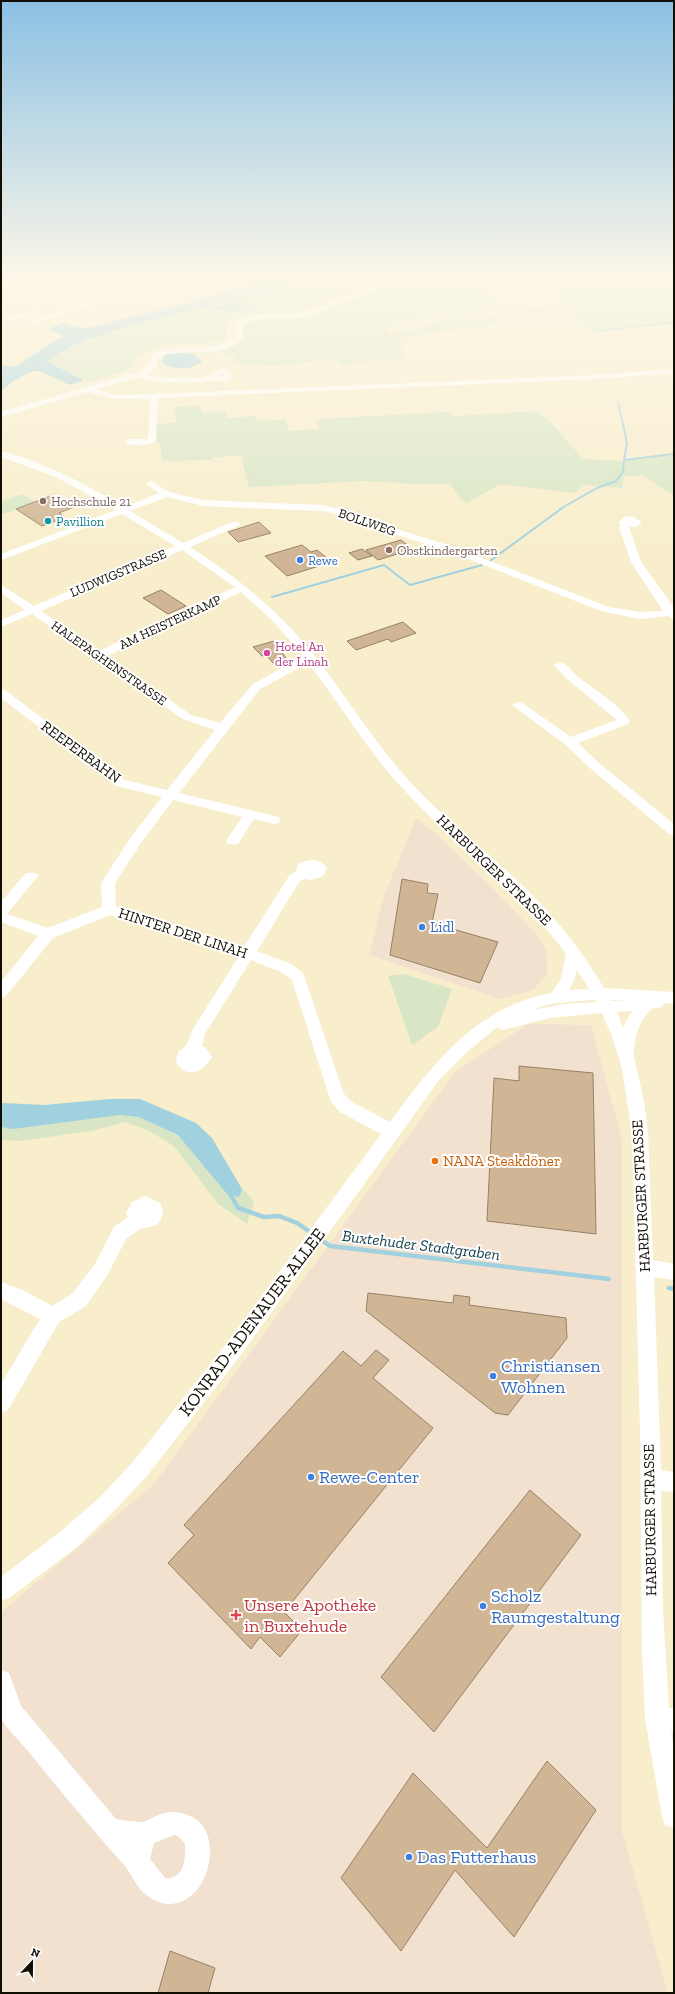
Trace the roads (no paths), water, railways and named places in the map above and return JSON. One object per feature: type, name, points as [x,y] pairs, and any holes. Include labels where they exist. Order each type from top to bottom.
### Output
[{"type":"street","points":[[1,415],[138,375],[151,368]]},
{"type":"street","points":[[90,390],[114,397],[154,396],[596,377],[674,371]]},
{"type":"street","points":[[138,375],[155,381],[205,379]]},
{"type":"street","points":[[129,442],[152,441],[154,396]]},
{"type":"street","name":"HARBURGER STRASSE","points":[[1,454],[22,460],[66,477],[123,510],[181,546],[241,588],[274,616],[310,657],[381,756],[409,788],[517,889],[545,918],[574,953],[604,1001],[625,1054],[632,1082],[642,1154],[651,1479],[652,1630],[666,1720],[666,1783],[674,1816]]},
{"type":"street","name":"BOLLWEG","points":[[151,484],[166,494],[203,503],[322,508],[351,514],[397,532],[451,549],[604,609],[630,615],[648,617],[673,613]]},
{"type":"street","points":[[1,557],[166,494]]},
{"type":"street","name":"LUDWIGSTRASSE","points":[[1,624],[235,524]]},
{"type":"street","points":[[626,524],[624,527],[636,562],[673,613]]},
{"type":"street","name":"HALEPAGHENSTRASSE","points":[[1,588],[187,717],[222,728]]},
{"type":"street","name":"AM HEISTERKAMP","points":[[98,656],[241,588]]},
{"type":"street","name":"HINTER DER LINAH","points":[[310,657],[256,687],[222,728],[136,840],[108,883],[109,910],[248,953],[286,968],[298,977],[338,1097],[346,1107],[392,1132]]},
{"type":"street","points":[[560,664],[571,677],[619,715],[624,721],[570,742]]},
{"type":"street","name":"REEPERBAHN","points":[[1,692],[120,783],[274,820]]},
{"type":"street","points":[[518,705],[570,742],[595,766],[674,832]]},
{"type":"street","points":[[233,841],[250,815]]},
{"type":"street","points":[[193,1050],[198,1033],[294,879],[303,873]]},
{"type":"street","points":[[1,911],[31,876]]},
{"type":"street","points":[[1,992],[48,934],[109,910]]},
{"type":"street","points":[[1,917],[48,934]]},
{"type":"street","points":[[557,998],[568,978],[574,953]]},
{"type":"street","points":[[604,1001],[628,994],[674,999]]},
{"type":"street","name":"KONRAD-ADENAUER-ALLEE","points":[[1,1590],[69,1538],[106,1505],[140,1469],[233,1350],[434,1075],[453,1055],[480,1033],[512,1011],[557,998],[604,1001]]},
{"type":"street","points":[[604,1001],[646,1004],[674,999]]},
{"type":"street","name":"KONRAD-ADENAUER-ALLEE","points":[[480,1033],[536,1014],[565,1010],[604,1001]]},
{"type":"street","points":[[625,1054],[630,1026],[640,1010],[646,1004]]},
{"type":"street","points":[[1,1403],[52,1316],[79,1300],[101,1270],[120,1233],[138,1220]]},
{"type":"street","points":[[644,1267],[674,1272]]},
{"type":"street","points":[[1,1290],[20,1298],[52,1316]]},
{"type":"street","points":[[651,1479],[674,1482]]},
{"type":"street","points":[[1,1681],[7,1709],[109,1831],[138,1861],[156,1887],[167,1891],[177,1890],[186,1884],[193,1875],[198,1863],[196,1841],[191,1832],[184,1826],[173,1823],[145,1834],[109,1831]]},
{"type":"street","points":[[138,1861],[139,1847],[145,1834]]},
{"type":"water","points":[[1,368],[60,368],[84,380],[70,385],[36,371],[21,377],[1,391],[1,375],[3,373],[1,372]]},
{"type":"water","points":[[110,1099],[140,1099],[196,1123],[212,1138],[239,1184],[242,1190],[239,1197],[227,1194],[178,1135],[139,1117],[120,1115],[13,1129],[1,1127],[1,1103],[45,1105]]},
{"type":"waterway","points":[[618,402],[623,425]]},
{"type":"waterway","points":[[623,424],[627,443],[624,460]]},
{"type":"waterway","points":[[624,460],[674,454]]},
{"type":"waterway","points":[[490,561],[565,506],[597,488],[616,481],[623,472],[624,460]]},
{"type":"waterway","points":[[272,597],[384,565],[410,585],[482,565]]},
{"type":"waterway","name":"Buxtehuder Stadtgraben","points":[[229,1192],[238,1208],[264,1217],[279,1216],[297,1223],[313,1234]]},
{"type":"waterway","name":"Buxtehuder Stadtgraben","points":[[320,1239],[330,1246],[609,1279]]},
{"type":"waterway","name":"Buxtehuder Stadtgraben","points":[[669,1288],[674,1289]]},
{"type":"place","name":"Hochschule 21","points":[[43,501]]},
{"type":"place","name":"Pavillion","points":[[48,521]]},
{"type":"place","name":"Obstkindergarten","points":[[389,550]]},
{"type":"place","name":"Rewe","points":[[300,560]]},
{"type":"place","name":"Hotel An der Linah","points":[[267,653]]},
{"type":"place","name":"Lidl","points":[[422,927]]},
{"type":"place","name":"NANA Steakdöner","points":[[435,1161]]},
{"type":"place","name":"Christiansen Wohnen","points":[[493,1376]]},
{"type":"place","name":"Rewe-Center","points":[[311,1477]]},
{"type":"place","name":"Scholz Raumgestaltung","points":[[483,1606]]},
{"type":"place","name":"Unsere Apotheke in Buxtehude","points":[[236,1615]]},
{"type":"place","name":"Das Futterhaus","points":[[409,1857]]}]
